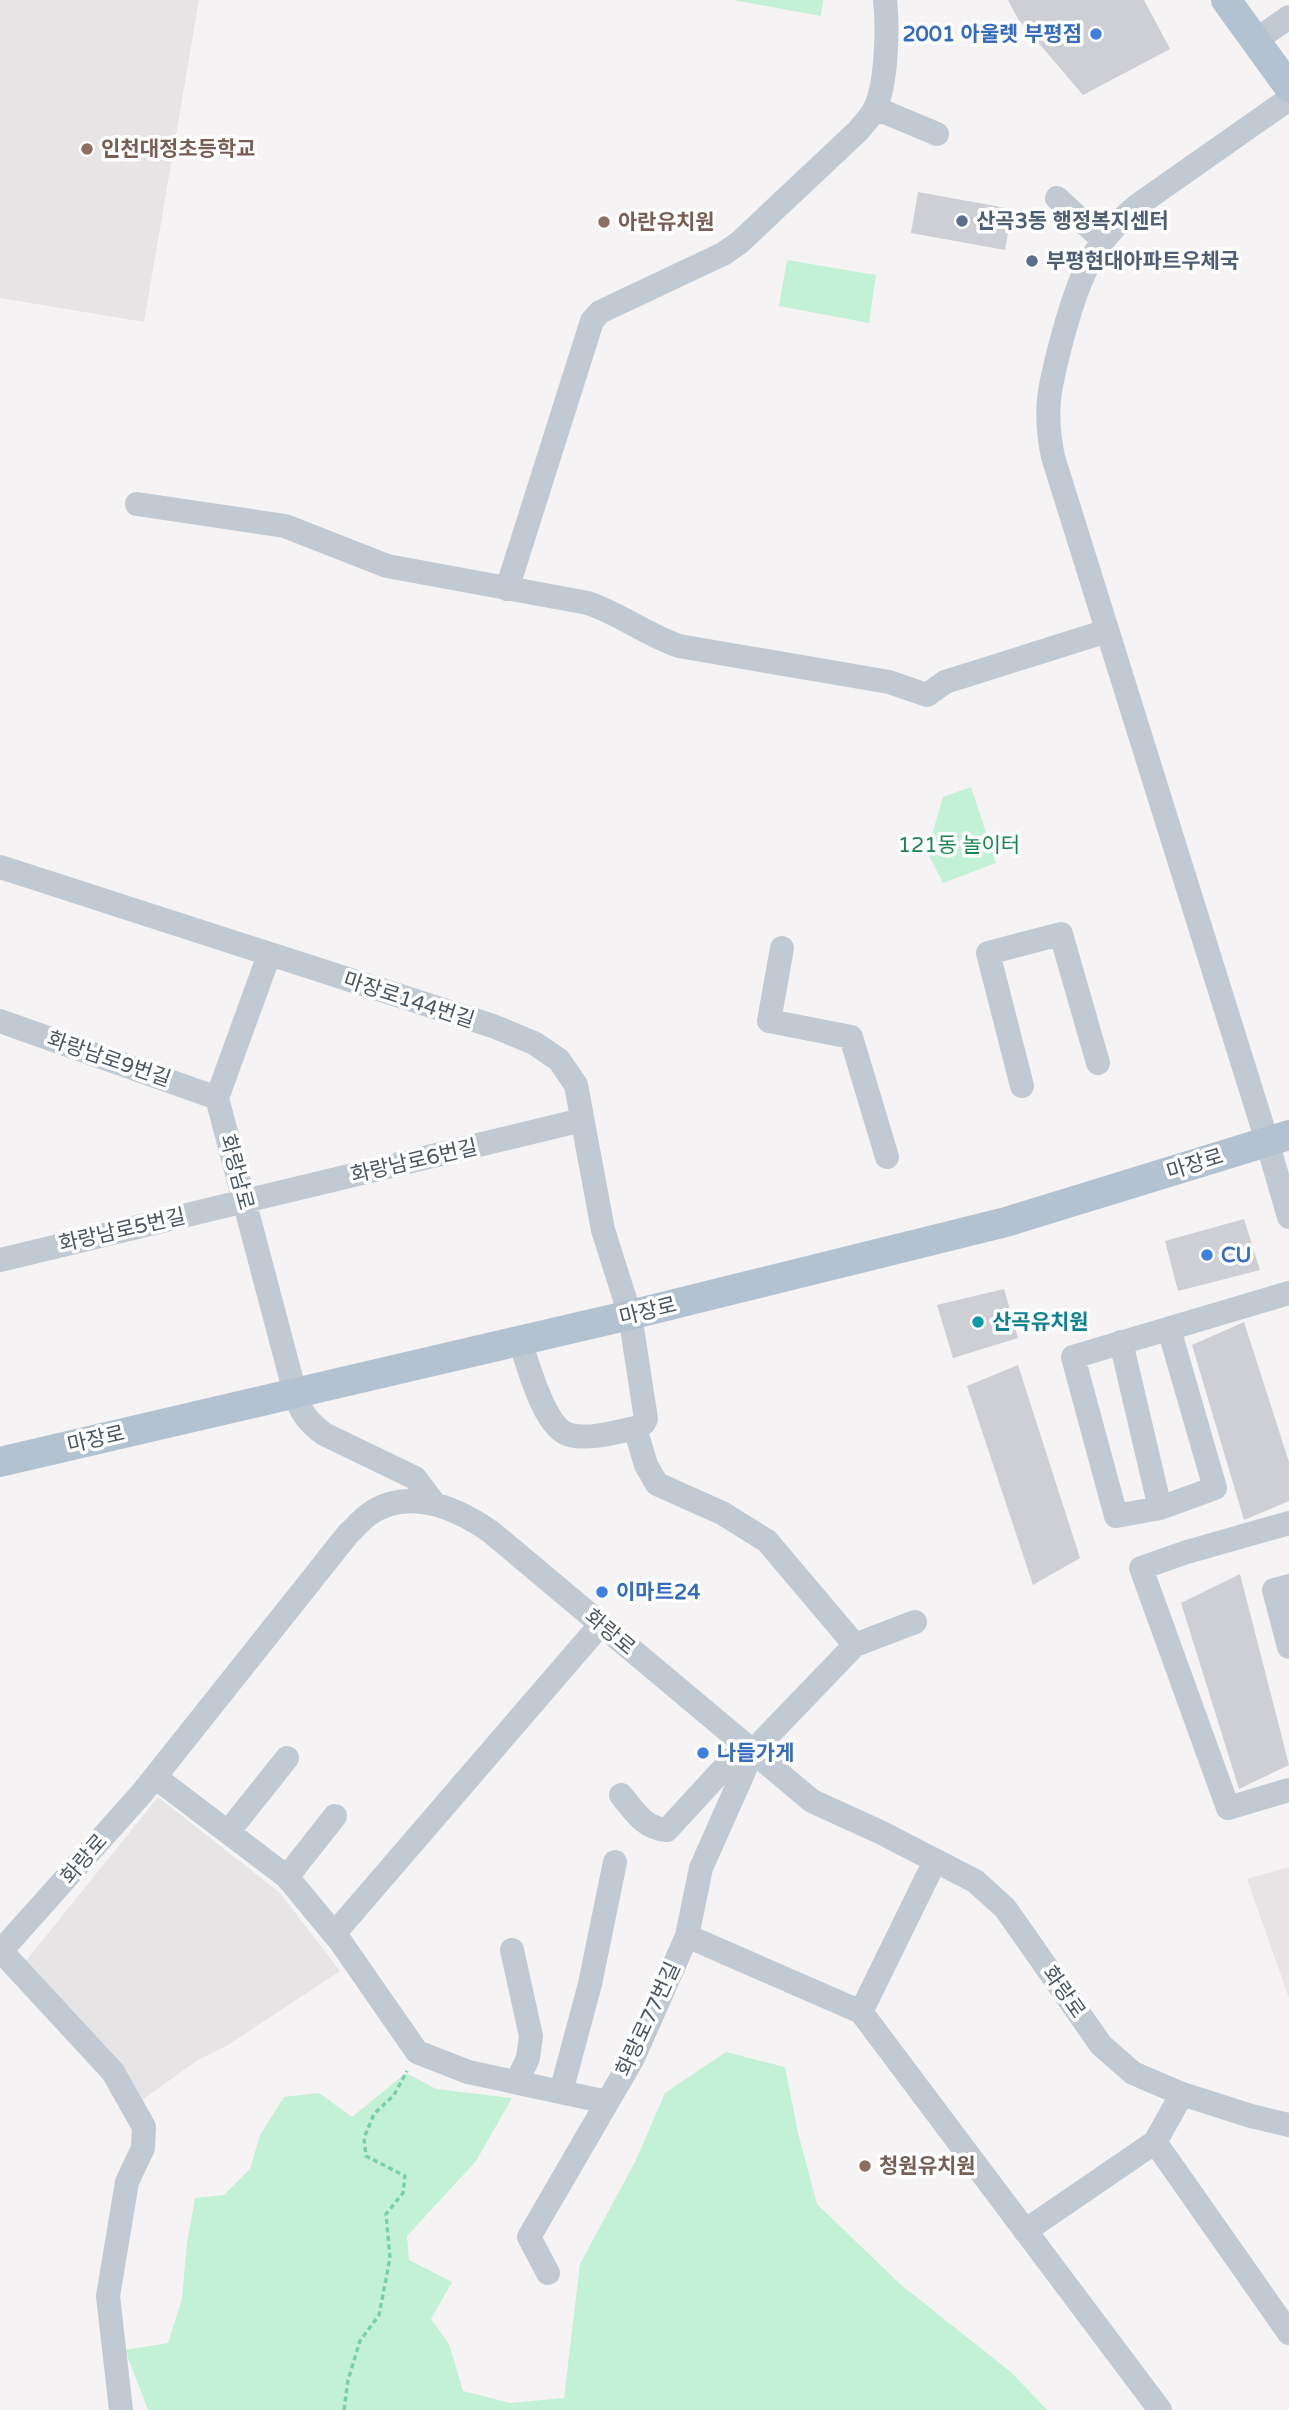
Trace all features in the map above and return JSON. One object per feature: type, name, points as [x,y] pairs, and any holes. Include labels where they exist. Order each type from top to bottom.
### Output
[{"type":"main road","points":[[1226,0],[1289,87]]},
{"type":"main road","name":"마장로","points":[[0,1462],[630,1315],[1006,1223],[1278,1138]]},
{"type":"street","points":[[507,589],[592,321],[600,312],[723,254],[739,243],[859,130],[876,108],[881,89],[888,26],[885,0]]},
{"type":"street","points":[[1255,41],[1289,17]]},
{"type":"street","points":[[1289,99],[1115,223],[1089,261],[1074,295],[1047,398],[1047,428],[1053,457],[1107,631],[1278,1138],[1289,1217]]},
{"type":"street","points":[[876,108],[937,134]]},
{"type":"street","points":[[1057,198],[1103,240]]},
{"type":"street","points":[[137,504],[285,526],[387,566],[608,609],[658,638],[679,646],[889,682],[927,695],[945,682],[1107,631]]},
{"type":"street","name":"마장로144번길","points":[[0,867],[493,1026],[534,1043],[559,1060],[576,1085],[603,1230],[630,1315],[646,1419],[635,1428]]},
{"type":"street","points":[[1022,1086],[988,953],[1061,934],[1098,1063]]},
{"type":"street","points":[[782,948],[769,1021],[850,1037],[887,1157]]},
{"type":"street","points":[[218,1098],[269,955]]},
{"type":"street","name":"화랑남로9번길","points":[[0,1021],[218,1098]]},
{"type":"street","name":"화랑남로","points":[[218,1098],[300,1410],[310,1424],[324,1434],[415,1478],[434,1503]]},
{"type":"street","name":"화랑남로6번길","points":[[245,1201],[582,1120]]},
{"type":"street","name":"화랑남로5번길","points":[[0,1260],[245,1201]]},
{"type":"street","points":[[1169,1329],[1215,1488],[1160,1508],[1116,1516],[1073,1357],[1289,1293]]},
{"type":"street","points":[[520,1341],[541,1399],[554,1423],[567,1434],[597,1435],[635,1428],[644,1458],[656,1484],[722,1513],[767,1541],[855,1645]]},
{"type":"street","points":[[1121,1342],[1160,1508]]},
{"type":"street","name":"화랑로","points":[[1,1952],[155,1777],[348,1534],[370,1514],[393,1503],[434,1503],[470,1517],[491,1532],[812,1801],[880,1832],[975,1881],[1005,1908],[1101,2045],[1133,2073],[1182,2094],[1289,2125]]},
{"type":"street","points":[[1289,1522],[1142,1568],[1228,1808],[1289,1790]]},
{"type":"street","points":[[1289,1586],[1274,1591],[1289,1647]]},
{"type":"street","points":[[621,1795],[643,1821],[655,1829],[667,1830],[736,1755],[753,1751],[855,1645],[915,1622]]},
{"type":"street","points":[[334,1934],[601,1624]]},
{"type":"street","name":"화랑로77번길","points":[[548,2273],[529,2237],[633,2058],[687,1936],[701,1868],[753,1751]]},
{"type":"street","points":[[228,1832],[286,1758]]},
{"type":"street","points":[[155,1777],[287,1877],[334,1934],[417,2052],[468,2072],[607,2102]]},
{"type":"street","points":[[287,1877],[335,1816]]},
{"type":"street","points":[[861,2012],[935,1861]]},
{"type":"street","points":[[561,2092],[590,1984],[615,1862]]},
{"type":"street","points":[[687,1936],[861,2012],[1160,2410]]},
{"type":"street","points":[[512,1950],[531,2036],[528,2058],[517,2082]]},
{"type":"street","points":[[1,1952],[113,2073],[144,2127],[143,2148],[127,2182],[108,2296],[121,2410]]},
{"type":"street","points":[[1025,2231],[1156,2143],[1182,2094]]},
{"type":"street","points":[[1156,2143],[1289,2333]]},
{"type":"path","points":[[344,2410],[348,2380],[360,2341],[379,2315],[390,2258],[386,2214],[403,2193],[405,2176],[366,2156],[364,2138],[374,2114],[394,2095],[417,2052]]},
{"type":"shaded area","name":"인천대정초등학교","points":[[0,0],[199,0],[144,322],[0,298]]},
{"type":"shaded area","points":[[158,1797],[280,1893],[340,1971],[228,2045],[198,2060],[142,2100],[25,1962]]},
{"type":"shaded area","points":[[1289,1867],[1289,1998],[1247,1879]]},
{"type":"green space","points":[[733,0],[823,0],[821,16]]},
{"type":"green space","points":[[787,260],[876,275],[869,323],[779,306]]},
{"type":"green space","name":"121동 놀이터","points":[[971,787],[996,863],[943,883],[927,852],[943,797]]},
{"type":"green space","points":[[726,2052],[785,2067],[798,2133],[817,2204],[900,2284],[1012,2373],[1047,2410],[148,2410],[125,2350],[168,2343],[182,2299],[187,2243],[195,2198],[224,2195],[250,2169],[260,2135],[284,2097],[319,2093],[352,2117],[406,2073],[436,2089],[512,2098],[476,2161],[407,2236],[409,2260],[452,2282],[431,2319],[449,2344],[463,2391],[510,2403],[564,2398],[580,2264],[635,2162],[665,2093]]},
{"type":"building","name":"2001 아울렛 부평점","points":[[1008,0],[1144,0],[1170,49],[1083,95],[1018,19]]},
{"type":"building","name":"산곡3동 행정복지센터","points":[[918,192],[1012,209],[1005,250],[911,233]]},
{"type":"building","points":[[1244,1219],[1260,1270],[1178,1291],[1165,1241]]},
{"type":"building","name":"산곡유치원","points":[[1004,1289],[1018,1338],[953,1358],[937,1305]]},
{"type":"building","points":[[1244,1322],[1289,1462],[1289,1501],[1244,1520],[1192,1345]]},
{"type":"building","points":[[1018,1365],[1080,1558],[1033,1585],[967,1386]]},
{"type":"building","points":[[1240,1574],[1289,1765],[1239,1789],[1181,1603]]},
{"type":"place","name":"2001 아울렛 부평점","points":[[1096,34]]},
{"type":"place","name":"인천대정초등학교","points":[[87,149]]},
{"type":"place","name":"산곡3동 행정복지센터","points":[[962,221]]},
{"type":"place","name":"아란유치원","points":[[604,222]]},
{"type":"place","name":"부평현대아파트우체국","points":[[1032,261]]},
{"type":"place","name":"CU","points":[[1207,1255]]},
{"type":"place","name":"산곡유치원","points":[[978,1322]]},
{"type":"place","name":"이마트24","points":[[602,1592]]},
{"type":"place","name":"나들가게","points":[[703,1753]]},
{"type":"place","name":"청원유치원","points":[[865,2166]]}]
